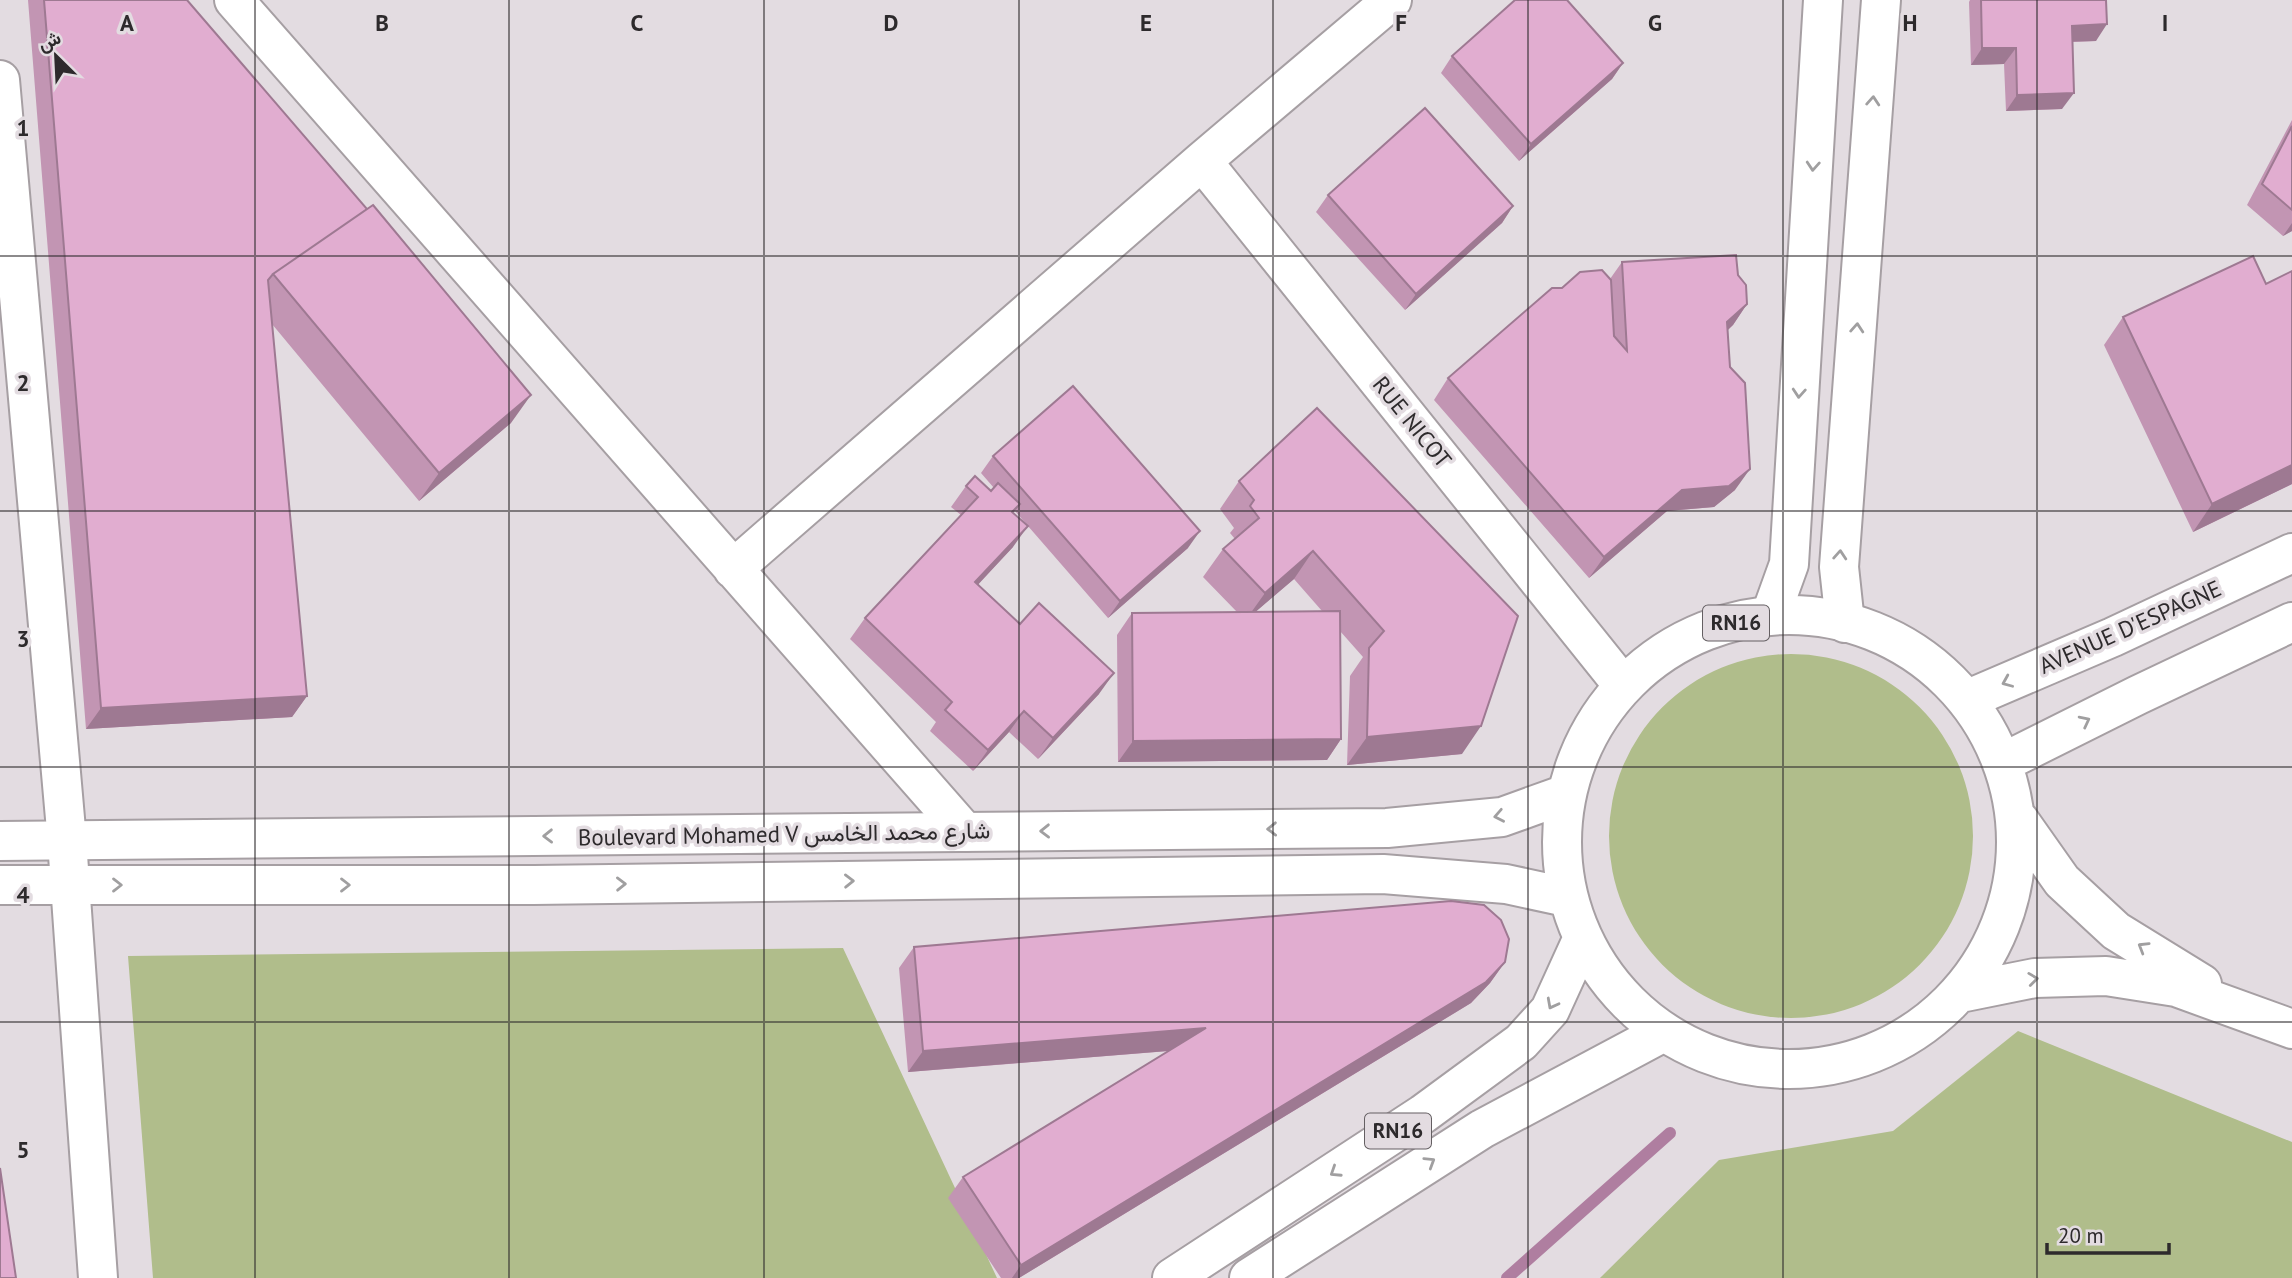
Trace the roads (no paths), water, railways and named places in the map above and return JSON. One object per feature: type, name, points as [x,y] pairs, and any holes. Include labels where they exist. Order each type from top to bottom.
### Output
[{"type":"main road","points":[[234,0],[965,832]]},
{"type":"main road","points":[[733,569],[1202,161],[1392,0]]},
{"type":"main road","points":[[1771,614],[1789,564],[1824,0]]},
{"type":"main road","points":[[1845,623],[1839,567],[1881,0]]},
{"type":"main road","points":[[0,80],[3,161],[66,841],[98,1278]]},
{"type":"main road","name":"RUE NICOT","points":[[1202,161],[1622,684]]},
{"type":"main road","name":"AVENUE D'ESPAGNE","points":[[1966,700],[2113,637],[2292,553]]},
{"type":"main road","name":"RN16","points":[[1771,614],[1834,618],[1845,623],[1908,647],[1966,700],[2002,763],[2019,820],[2015,866],[2005,909],[1989,949],[1965,992],[1914,1031],[1854,1060],[1788,1070],[1722,1060],[1662,1033],[1581,942],[1566,897],[1563,795],[1585,735],[1622,684],[1690,635],[1771,614]]},
{"type":"main road","points":[[2002,763],[2292,622]]},
{"type":"main road","name":"Boulevard Mohamed V شارع محمد الخامس","points":[[0,841],[1387,828],[1502,817],[1563,795]]},
{"type":"main road","points":[[2019,820],[2062,881],[2116,931],[2242,1009]]},
{"type":"main road","name":"Boulevard Mohamed V شارع محمد الخامس","points":[[0,885],[534,885],[1382,874],[1506,884],[1566,897]]},
{"type":"main road","name":"RN16","points":[[1172,1278],[1423,1114],[1521,1042],[1550,1010],[1581,942]]},
{"type":"main road","points":[[1965,992],[2035,978],[2106,976],[2176,987],[2292,1029]]},
{"type":"main road","name":"RN16","points":[[1249,1278],[1482,1129],[1662,1033]]},
{"type":"waterway","points":[[1507,1278],[1670,1133]]}]
